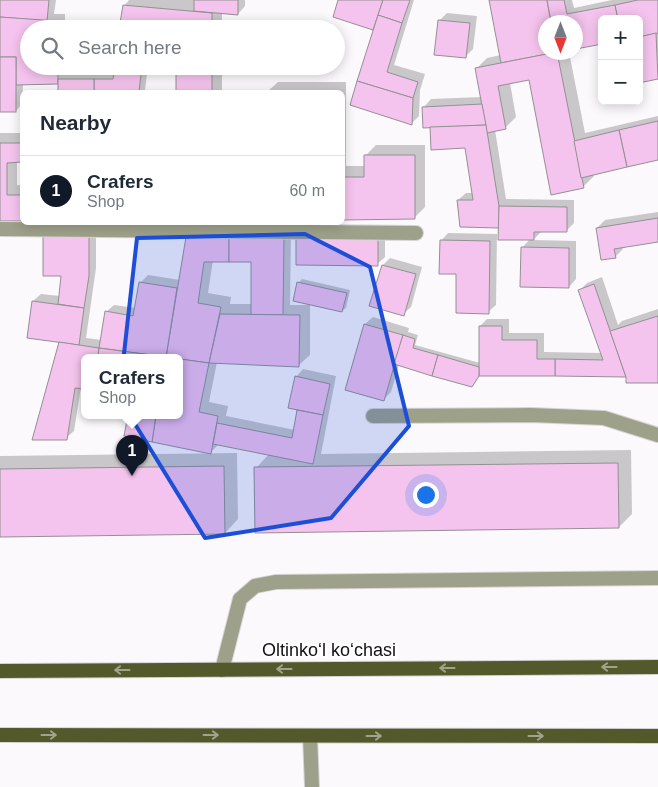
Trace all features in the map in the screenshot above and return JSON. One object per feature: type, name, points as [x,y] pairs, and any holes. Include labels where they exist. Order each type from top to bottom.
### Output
[{"type":"main road","name":"Oltinkoʻl koʻchasi","points":[[0,671],[658,667]]},
{"type":"main road","points":[[0,735],[658,736]]},
{"type":"street","points":[[0,229],[416,233]]},
{"type":"street","points":[[373,416],[532,415],[604,418],[658,435]]},
{"type":"street","points":[[222,670],[240,599],[255,586],[276,582],[658,578]]},
{"type":"street","points":[[310,736],[312,787]]},
{"type":"highlighted area","points":[[305,234],[370,267],[409,426],[331,518],[205,538],[119,398],[137,238]]},
{"type":"building","points":[[0,0],[49,0],[47,20],[0,17]]},
{"type":"building","points":[[194,0],[238,0],[238,15],[194,11]]},
{"type":"building","points":[[338,0],[383,0],[373,30],[333,17]]},
{"type":"building","points":[[383,0],[410,0],[402,23],[378,15]]},
{"type":"building","points":[[489,0],[547,0],[550,15],[538,15],[538,56],[501,63]]},
{"type":"building","points":[[547,0],[564,0],[567,14],[615,5],[617,15],[598,15],[598,45],[583,48],[583,15],[550,15]]},
{"type":"building","points":[[638,0],[658,0],[658,33],[643,36],[643,15],[617,15],[615,5]]},
{"type":"building","points":[[123,5],[212,13],[212,20],[120,20]]},
{"type":"building","points":[[378,15],[402,23],[387,72],[418,82],[413,98],[357,81]]},
{"type":"building","points":[[0,17],[44,20],[20,20],[20,75],[58,75],[58,84],[16,85],[16,57],[0,57]]},
{"type":"building","points":[[438,20],[470,23],[466,58],[434,55]]},
{"type":"building","points":[[656,33],[658,79],[643,82],[643,60],[643,36]]},
{"type":"building","points":[[538,56],[538,60],[559,60],[584,188],[551,195],[529,80],[498,86],[506,129],[487,133],[475,68]]},
{"type":"building","points":[[0,57],[16,57],[16,112],[0,112]]},
{"type":"building","points":[[114,75],[141,75],[139,90],[94,90],[94,79],[113,79]]},
{"type":"building","points":[[176,75],[212,75],[212,90],[176,90]]},
{"type":"building","points":[[58,79],[94,79],[94,90],[58,90]]},
{"type":"building","points":[[357,81],[413,98],[412,125],[350,105]]},
{"type":"building","points":[[482,104],[486,125],[423,128],[422,107]]},
{"type":"building","points":[[658,121],[658,160],[627,167],[619,130]]},
{"type":"building","points":[[486,125],[499,206],[499,228],[460,227],[457,200],[473,200],[465,148],[431,150],[430,127]]},
{"type":"building","points":[[619,130],[627,167],[581,178],[574,141]]},
{"type":"building","points":[[0,143],[20,143],[20,162],[7,163],[7,195],[20,195],[20,221],[0,221]]},
{"type":"building","points":[[364,155],[415,155],[415,219],[345,220],[345,177],[364,177]]},
{"type":"building","points":[[499,206],[567,207],[567,232],[534,232],[534,240],[498,240]]},
{"type":"building","points":[[658,218],[658,242],[614,249],[616,258],[601,260],[596,228]]},
{"type":"building","points":[[43,235],[89,236],[89,276],[84,308],[58,304],[61,276],[43,276]]},
{"type":"building","points":[[186,237],[229,237],[229,262],[204,262],[198,303],[221,307],[209,363],[183,359],[183,354],[166,354]]},
{"type":"building","points":[[229,237],[284,238],[283,315],[251,315],[251,262],[229,262]]},
{"type":"building","points":[[296,238],[378,239],[378,266],[296,265]]},
{"type":"building","points":[[440,240],[490,241],[489,314],[456,313],[456,274],[439,274]]},
{"type":"building","points":[[521,247],[569,248],[569,288],[520,287]]},
{"type":"building","points":[[382,265],[416,274],[404,316],[369,306]]},
{"type":"building","points":[[139,282],[177,288],[166,354],[144,354],[99,348],[105,311],[133,316]]},
{"type":"building","points":[[297,282],[347,293],[342,312],[293,301]]},
{"type":"building","points":[[594,284],[626,377],[555,376],[555,359],[603,360],[578,290]]},
{"type":"building","points":[[32,301],[84,308],[79,345],[27,338]]},
{"type":"building","points":[[220,314],[300,315],[299,367],[209,363]]},
{"type":"building","points":[[658,316],[658,383],[626,383],[626,377],[610,331]]},
{"type":"building","points":[[364,324],[403,335],[384,401],[345,390]]},
{"type":"building","points":[[479,326],[502,326],[502,340],[537,340],[537,359],[555,359],[555,376],[479,376]]},
{"type":"building","points":[[403,335],[415,339],[413,348],[438,355],[432,376],[394,364]]},
{"type":"building","points":[[59,342],[99,348],[98,354],[81,354],[81,389],[75,388],[67,440],[32,440]]},
{"type":"building","points":[[99,348],[144,354],[98,354]]},
{"type":"building","points":[[438,355],[479,367],[479,376],[472,387],[432,376]]},
{"type":"building","points":[[183,359],[209,363],[199,412],[218,416],[211,454],[152,442],[155,419],[183,419]]},
{"type":"building","points":[[295,376],[330,384],[323,415],[288,408]]},
{"type":"building","points":[[297,410],[323,415],[313,464],[213,444],[217,423],[292,438]]},
{"type":"building","points":[[127,419],[155,419],[152,442],[124,436]]},
{"type":"building","points":[[618,463],[619,528],[255,533],[254,467]]},
{"type":"building","points":[[224,466],[225,534],[0,537],[0,469]]},
{"type":"place","name":"Crafers","points":[[132,476]]}]
